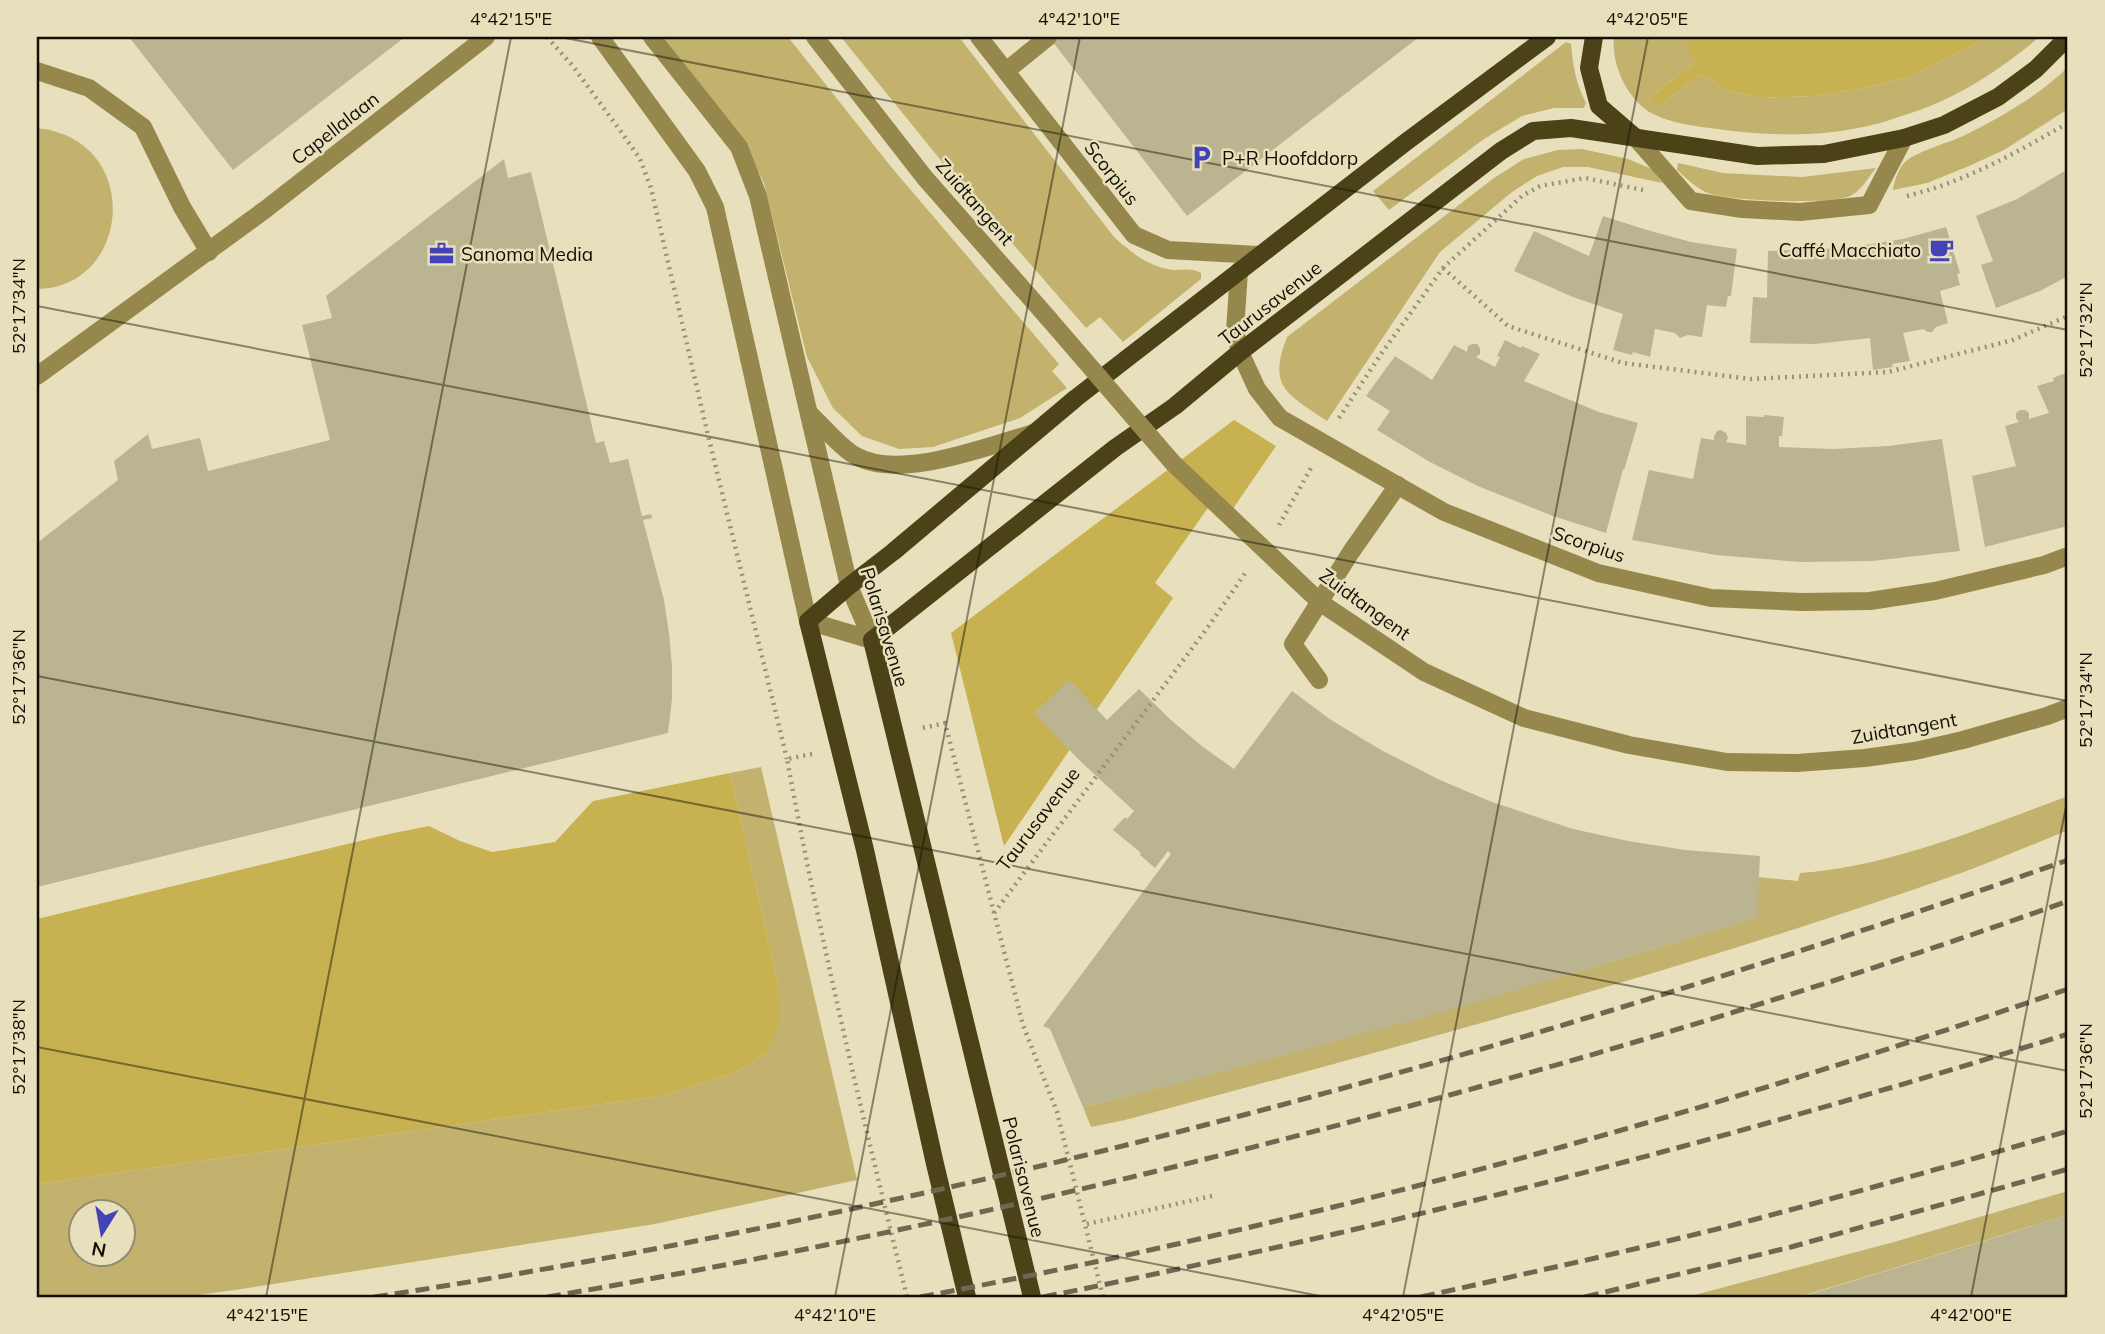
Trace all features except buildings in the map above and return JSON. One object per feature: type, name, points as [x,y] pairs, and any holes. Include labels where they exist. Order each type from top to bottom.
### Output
[{"type":"main road","points":[[967,1297],[865,850],[808,621],[1034,433],[1258,255],[1547,37]]},
{"type":"main road","points":[[1594,37],[1589,68],[1599,106],[1635,137]]},
{"type":"main road","name":"Taurusavenue","points":[[872,640],[1115,448],[1175,405],[1501,151],[1533,131],[1571,128],[1758,156],[1825,154],[1904,138],[1944,125],[1998,97],[2036,69],[2068,37]]},
{"type":"main road","name":"Polarisavenue","points":[[872,640],[1032,1297]]},
{"type":"street","name":"Capellalaan","points":[[37,376],[209,252],[486,37]]},
{"type":"street","points":[[600,37],[697,171],[715,207],[808,621],[872,640]]},
{"type":"street","name":"Polarisavenue","points":[[652,37],[739,148],[758,196],[849,586],[872,640]]},
{"type":"street","name":"Zuidtangent","points":[[816,37],[925,178],[1172,463],[1321,603],[1424,672],[1524,718],[1629,746],[1727,762],[1797,763],[1915,751],[1987,733],[2068,708]]},
{"type":"street","name":"Scorpius","points":[[979,37],[1134,235],[1168,250],[1258,255]]},
{"type":"street","points":[[1006,71],[1048,37]]},
{"type":"street","points":[[37,71],[89,88],[143,127],[182,207],[209,252]]},
{"type":"street","points":[[1635,137],[1691,201],[1742,209],[1800,212],[1869,205],[1904,138]]},
{"type":"street","name":"Scorpius","points":[[1239,271],[1235,331],[1240,352],[1257,390],[1280,418],[1444,512],[1598,573],[1711,598],[1802,602],[1870,601],[1971,583],[2044,565],[2068,556]]},
{"type":"street","points":[[810,414],[853,454],[876,464],[926,464],[1034,433]]},
{"type":"street","points":[[1319,680],[1293,644],[1351,552],[1398,485]]},
{"type":"path","points":[[547,37],[572,65],[640,159],[651,188],[788,759]]},
{"type":"path","points":[[1869,205],[1933,190],[2005,159],[2068,123]]},
{"type":"path","points":[[1278,525],[1323,444],[1381,354],[1443,268],[1522,196],[1541,186],[1585,178],[1691,201]]},
{"type":"path","points":[[1443,268],[1508,326],[1623,363],[1751,379],[1888,372],[2013,340],[2068,316]]},
{"type":"path","name":"Taurusavenue","points":[[1086,1224],[1057,1112],[1023,1025],[994,914],[1208,627],[1247,570]]},
{"type":"path","points":[[1103,1297],[1086,1224],[1212,1196]]},
{"type":"shaded area","points":[[664,37],[788,37],[892,168],[1059,364],[1052,371],[1067,388],[1020,418],[933,447],[899,449],[862,436],[833,408],[807,357],[764,183],[741,137]]},
{"type":"shaded area","points":[[841,37],[959,37],[1114,237],[1134,254],[1149,262],[1173,270],[1198,271],[1201,273],[1201,279],[1123,342],[1100,317],[1086,328],[951,173]]},
{"type":"shaded area","points":[[1614,37],[1687,37],[1695,62],[1649,98],[1659,106],[1701,74],[1727,90],[1759,98],[1814,96],[1869,87],[1910,76],[1988,37],[2037,39],[1979,81],[1931,106],[1865,127],[1821,133],[1784,134],[1694,126],[1653,114],[1628,91],[1618,70]]},
{"type":"shaded area","points":[[1687,37],[1988,37],[1910,76],[1869,87],[1814,96],[1759,98],[1727,90],[1701,74],[1659,106],[1648,99],[1695,62],[1686,43]]},
{"type":"shaded area","points":[[1566,42],[1571,44],[1576,75],[1586,103],[1584,108],[1554,108],[1522,116],[1484,139],[1389,210],[1373,191]]},
{"type":"shaded area","points":[[2068,67],[2068,109],[2004,150],[1927,183],[1893,190],[1897,174],[1906,161],[2006,113],[2032,97]]},
{"type":"shaded area","points":[[37,128],[72,138],[96,158],[109,184],[113,212],[107,241],[92,265],[69,282],[37,289]]},
{"type":"shaded area","points":[[1582,149],[1628,159],[1652,169],[1662,183],[1588,167],[1563,167],[1537,176],[1512,192],[1440,252],[1327,421],[1301,404],[1285,388],[1279,368],[1287,337],[1494,178],[1524,159],[1558,150]]},
{"type":"shaded area","points":[[1678,163],[1723,173],[1802,177],[1876,168],[1861,188],[1850,196],[1839,199],[1779,201],[1708,193],[1677,170]]},
{"type":"shaded area","points":[[1234,420],[1276,446],[1230,513],[1212,502],[1155,583],[1173,598],[1004,846],[951,633]]},
{"type":"shaded area","points":[[761,767],[857,1180],[655,1224],[235,1290],[183,1297],[37,1297],[37,1184],[660,1096],[734,1073],[765,1054],[778,984],[730,773]]},
{"type":"shaded area","points":[[730,773],[778,984],[779,1026],[765,1054],[734,1073],[660,1096],[37,1184],[37,919],[429,826],[492,852],[555,842],[593,801]]},
{"type":"shaded area","points":[[2068,796],[2068,830],[1950,877],[1746,945],[1436,1036],[1125,1120],[1091,1127],[1083,1107],[1421,1017],[1756,918],[1758,877],[1798,881],[1800,873],[1869,863],[1969,833]]},
{"type":"shaded area","points":[[2068,1191],[2068,1215],[1799,1297],[1687,1297],[1894,1242]]},
{"type":"railway","points":[[374,1297],[590,1261],[805,1219],[1019,1171],[1231,1118],[1652,998],[1861,931],[2068,860]]},
{"type":"railway","points":[[547,1297],[777,1255],[1005,1207],[1231,1153],[1534,1071],[1688,1026],[1841,978],[2068,901]]},
{"type":"railway","points":[[920,1297],[1211,1236],[1500,1164],[1785,1081],[2068,989]]},
{"type":"railway","points":[[1043,1297],[1302,1242],[1559,1179],[1815,1110],[2068,1034]]},
{"type":"railway","points":[[1421,1297],[1741,1223],[2068,1131]]},
{"type":"railway","points":[[1585,1297],[1791,1247],[2068,1169]]},
{"type":"place","name":"P+R Hoofddorp","points":[[1202,158]]},
{"type":"place","name":"Caffé Macchiato","points":[[1941,250]]},
{"type":"place","name":"Sanoma Media","points":[[441,254]]}]
